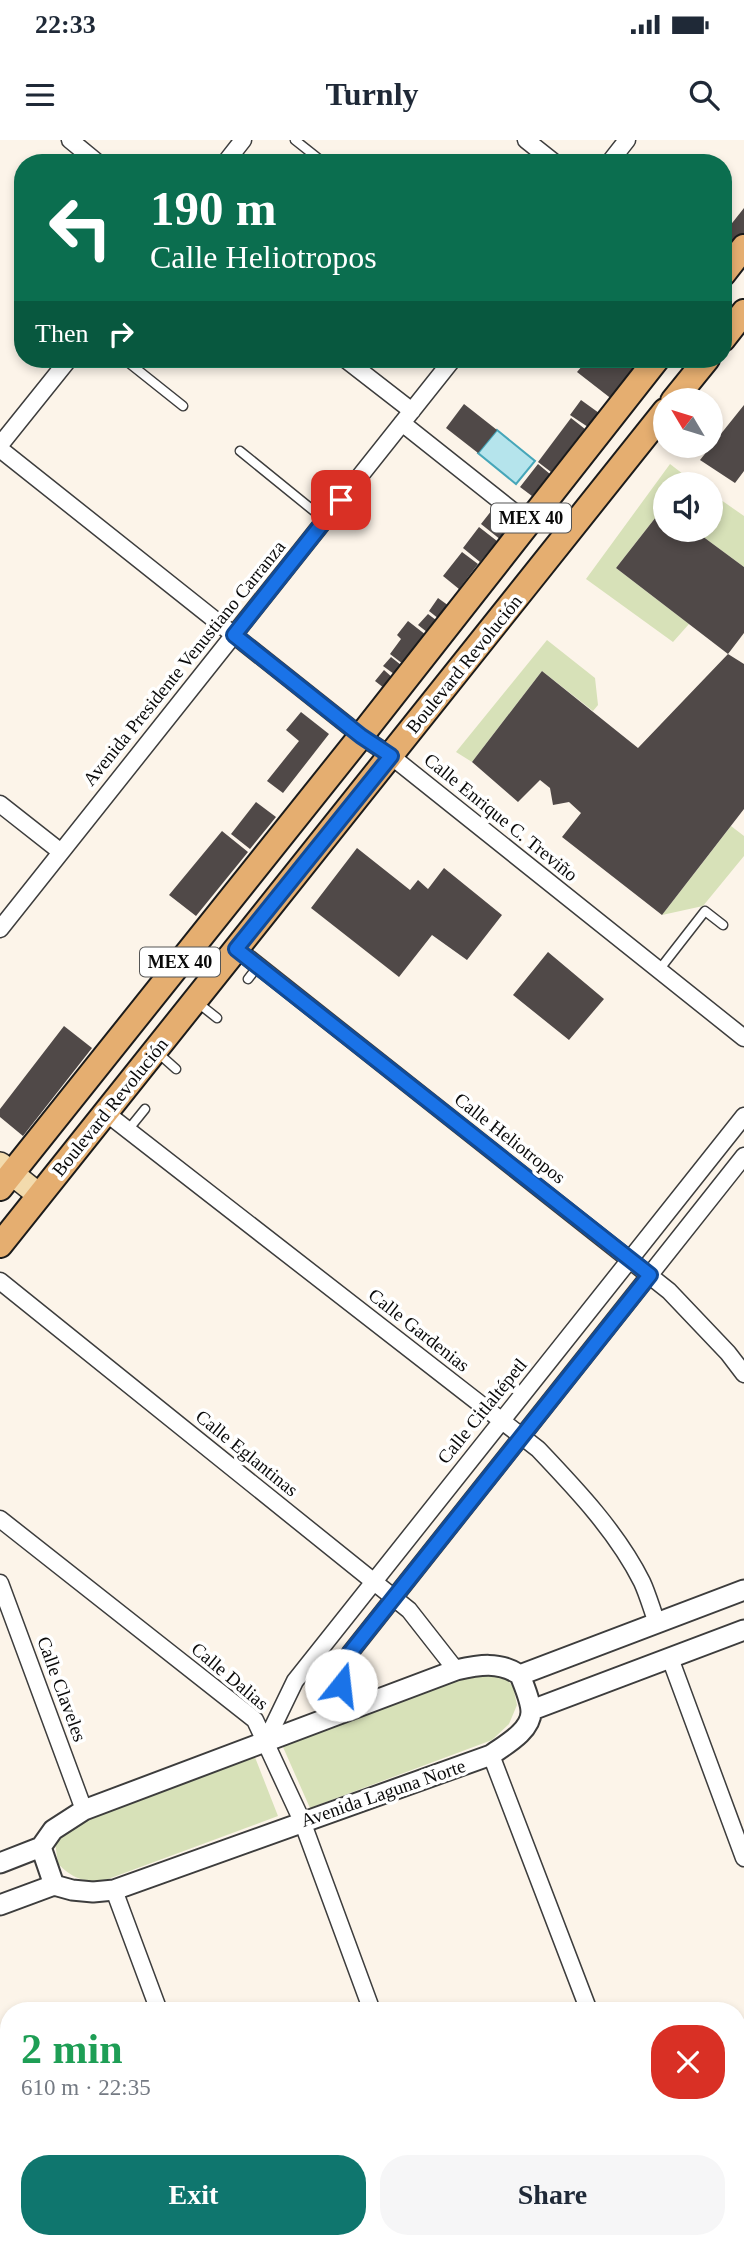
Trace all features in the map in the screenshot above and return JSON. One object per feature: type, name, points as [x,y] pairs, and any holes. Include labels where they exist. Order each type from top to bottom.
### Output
[{"type":"main road","points":[[732,262],[744,247]]},
{"type":"main road","points":[[732,328],[744,313]]},
{"type":"main road","name":"MEX 40","points":[[4,1175],[361,736],[649,368]]},
{"type":"main road","points":[[684,388],[700,368]]},
{"type":"main road","name":"Boulevard Revolución","points":[[0,1245],[653,426]]},
{"type":"main road","points":[[4,1175],[39,1195]]},
{"type":"street","points":[[69,140],[87,154]]},
{"type":"street","points":[[232,154],[243,140]]},
{"type":"street","points":[[526,140],[544,154]]},
{"type":"street","points":[[616,154],[627,140]]},
{"type":"street","points":[[0,447],[62,368]]},
{"type":"street","points":[[355,368],[528,523]]},
{"type":"street","name":"Avenida Presidente Venustiano Carranza","points":[[0,929],[446,368]]},
{"type":"street","name":"Calle Enrique C. Treviño","points":[[0,447],[744,1038]]},
{"type":"street","points":[[0,804],[61,852]]},
{"type":"street","name":"Calle Heliotropos","points":[[236,949],[650,1275],[728,1353],[744,1374]]},
{"type":"street","name":"Calle Gardenias","points":[[106,1113],[538,1449],[594,1511],[642,1583],[657,1623]]},
{"type":"street","name":"Calle Citlaltépetl","points":[[265,1741],[295,1681],[744,1116]]},
{"type":"street","points":[[350,1710],[339,1675],[343,1665],[744,1156]]},
{"type":"street","name":"Calle Eglantinas","points":[[0,1282],[409,1610],[456,1670]]},
{"type":"street","name":"Calle Dalias","points":[[0,1519],[255,1720],[302,1821],[369,2002]]},
{"type":"street","name":"Calle Claveles","points":[[0,1583],[84,1810]]},
{"type":"street","points":[[520,1675],[744,1590]]},
{"type":"street","points":[[0,1863],[41,1847],[53,1830],[84,1810],[456,1670],[486,1664],[510,1668],[520,1675],[531,1710],[744,1630]]},
{"type":"street","points":[[670,1658],[744,1858]]},
{"type":"street","name":"Avenida Laguna Norte","points":[[54,1885],[93,1892],[114,1890],[491,1755],[514,1739],[530,1722],[531,1710]]},
{"type":"street","points":[[491,1755],[586,2002]]},
{"type":"street","points":[[0,1905],[54,1885],[41,1847]]},
{"type":"street","points":[[114,1890],[156,2002]]},
{"type":"lane","points":[[295,140],[313,154]]},
{"type":"lane","points":[[135,368],[183,406]]},
{"type":"lane","points":[[240,452],[325,520]]},
{"type":"lane","points":[[659,970],[705,911],[723,925]]},
{"type":"lane","points":[[247,979],[258,966]]},
{"type":"lane","points":[[195,1001],[217,1018]]},
{"type":"lane","points":[[155,1051],[176,1069]]},
{"type":"lane","points":[[128,1130],[145,1109]]},
{"type":"green space","points":[[670,464],[680,472],[664,472]]},
{"type":"green space","points":[[653,487],[653,521],[616,568],[689,624],[673,642],[586,579]]},
{"type":"green space","points":[[723,501],[744,516],[744,567],[710,542],[723,542]]},
{"type":"green space","points":[[547,640],[595,678],[598,705],[593,711],[542,671],[472,762],[456,752]]},
{"type":"green space","points":[[731,826],[744,836],[744,856],[703,906],[662,915]]},
{"type":"green space","points":[[457,1669],[500,1673],[513,1686],[517,1705],[509,1724],[492,1740],[310,1808],[279,1738]]},
{"type":"green space","points":[[251,1747],[278,1816],[100,1882],[77,1878],[58,1864],[55,1842],[64,1826]]},
{"type":"water","points":[[497,430],[535,461],[516,484],[478,453]]},
{"type":"building","points":[[744,208],[744,238],[732,253],[732,223]]},
{"type":"building","points":[[580,368],[638,368],[613,400],[577,372]]},
{"type":"building","points":[[581,400],[599,413],[588,427],[570,415]]},
{"type":"building","points":[[464,404],[497,430],[478,453],[446,428]]},
{"type":"building","points":[[744,405],[744,471],[735,483],[723,475],[723,472],[718,472],[700,460],[723,458],[723,431]]},
{"type":"building","points":[[571,418],[585,429],[551,472],[538,462]]},
{"type":"building","points":[[538,464],[550,474],[532,496],[520,487]]},
{"type":"building","points":[[499,501],[519,516],[501,540],[481,524]]},
{"type":"building","points":[[653,521],[653,542],[710,542],[744,567],[744,633],[728,654],[616,568]]},
{"type":"building","points":[[479,527],[497,541],[480,562],[463,548]]},
{"type":"building","points":[[462,552],[478,564],[459,589],[443,576]]},
{"type":"building","points":[[438,598],[449,606],[439,619],[429,611]]},
{"type":"building","points":[[428,614],[436,620],[427,632],[418,625]]},
{"type":"building","points":[[408,621],[426,635],[403,664],[390,654],[401,639],[397,635]]},
{"type":"building","points":[[728,654],[744,664],[744,809],[662,915],[562,837],[581,813],[569,802],[553,805],[550,788],[540,780],[518,802],[472,762],[542,671],[638,748]]},
{"type":"building","points":[[391,657],[401,665],[394,674],[383,666]]},
{"type":"building","points":[[384,670],[393,678],[384,688],[375,681]]},
{"type":"building","points":[[301,712],[329,734],[283,793],[267,781],[299,741],[286,730]]},
{"type":"building","points":[[256,802],[276,817],[250,849],[231,834]]},
{"type":"building","points":[[222,831],[248,852],[196,916],[169,895]]},
{"type":"building","points":[[357,848],[410,890],[418,880],[428,889],[444,868],[502,915],[467,960],[432,935],[399,977],[311,908]]},
{"type":"building","points":[[548,952],[604,999],[569,1040],[513,995]]},
{"type":"building","points":[[64,1026],[92,1048],[23,1136],[0,1117],[0,1109]]},
{"type":"route","points":[[341,500],[234,635],[361,736],[391,756],[236,949],[650,1275],[350,1653],[339,1675],[341,1685]]}]
